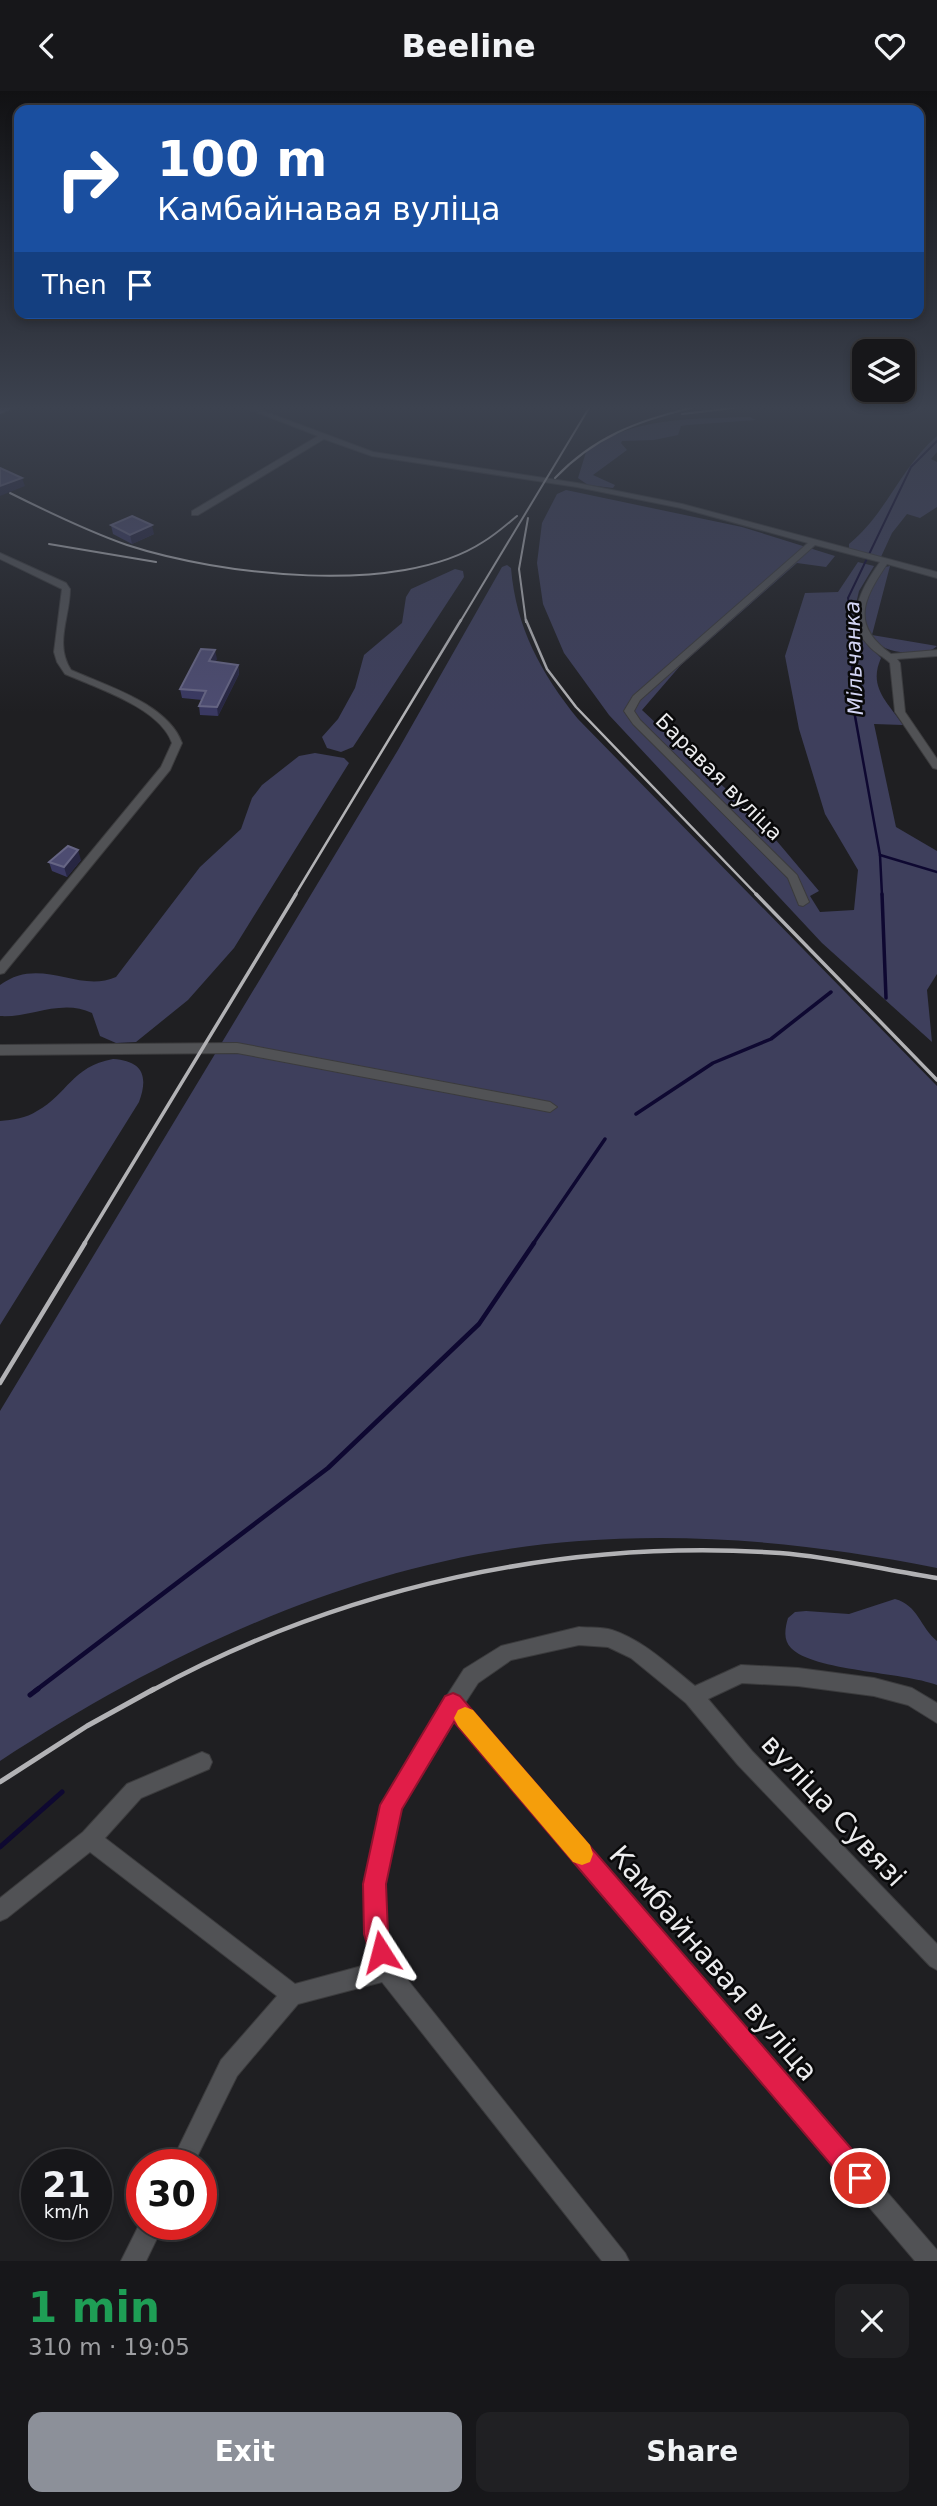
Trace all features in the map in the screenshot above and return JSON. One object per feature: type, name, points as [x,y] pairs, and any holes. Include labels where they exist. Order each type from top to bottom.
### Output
[{"type":"street","points":[[195,513],[201,509]]},
{"type":"street","points":[[693,509],[858,556],[937,575]]},
{"type":"street","name":"Баравая вуліца","points":[[803,902],[793,877],[636,722],[629,711],[636,698],[812,543]]},
{"type":"street","points":[[0,556],[63,585],[66,589],[57,638],[61,663],[68,671],[157,716],[172,728],[177,743],[166,768],[0,970]]},
{"type":"street","points":[[881,562],[866,589],[861,608],[866,637],[890,657],[896,666],[900,712],[937,766]]},
{"type":"street","points":[[890,657],[937,653]]},
{"type":"street","points":[[0,1050],[237,1048],[550,1107]]},
{"type":"street","name":"вуліца Сувязі","points":[[386,1970],[376,1934],[374,1884],[391,1805],[471,1676],[507,1652],[579,1636],[610,1638],[638,1652],[693,1696],[745,1758],[937,1959]]},
{"type":"street","points":[[693,1696],[741,1674],[797,1677],[874,1687],[912,1696],[936,1715]]},
{"type":"street","name":"Камбайнавая вуліца","points":[[453,1704],[931,2261]]},
{"type":"street","points":[[0,1910],[90,1839],[134,1791],[202,1762]]},
{"type":"street","points":[[90,1839],[292,1995]]},
{"type":"street","points":[[189,2149],[229,2068],[292,1995],[386,1970],[617,2261]]},
{"type":"street","points":[[133,2261],[144,2240]]},
{"type":"shaded area","points":[[549,509],[658,509],[742,527],[835,556],[826,567],[797,563],[680,666],[642,710],[759,820],[819,891],[810,896],[820,912],[854,910],[858,870],[825,814],[799,729],[785,656],[805,593],[838,592],[858,562],[874,566],[859,591],[855,608],[862,638],[881,658],[878,686],[903,725],[874,724],[896,827],[937,851],[937,974],[927,990],[932,1042],[822,943],[609,715],[564,653],[543,604],[537,563],[542,523]]},
{"type":"shaded area","points":[[880,509],[933,509],[920,518],[907,514],[892,533],[880,559],[849,549],[849,544]]},
{"type":"shaded area","points":[[507,565],[511,568],[518,610],[532,649],[578,719],[937,1086],[937,1568],[848,1552],[714,1539],[579,1541],[501,1550],[424,1566],[349,1587],[276,1614],[134,1681],[0,1761],[0,1411],[398,750],[502,567]]},
{"type":"shaded area","points":[[890,566],[872,635],[937,646],[931,650],[890,650],[881,646],[869,632],[864,612],[866,600],[885,567]]},
{"type":"shaded area","points":[[455,569],[463,571],[464,577],[353,747],[341,752],[327,748],[322,737],[338,719],[355,688],[364,655],[402,623],[406,597],[411,589]]},
{"type":"shaded area","points":[[315,753],[344,758],[349,763],[234,948],[188,1000],[136,1042],[116,1043],[100,1036],[92,1013],[81,1009],[69,1007],[0,1016],[0,985],[15,977],[30,973],[102,981],[116,977],[200,867],[241,829],[252,798],[262,785],[299,756]]},
{"type":"shaded area","points":[[113,1059],[131,1063],[141,1071],[143,1084],[139,1102],[0,1325],[0,1121],[33,1113],[56,1097],[79,1074]]},
{"type":"shaded area","points":[[895,1599],[914,1611],[937,1641],[937,1685],[818,1662],[802,1656],[791,1648],[787,1641],[788,1618],[795,1612],[849,1614]]},
{"type":"building","points":[[132,516],[152,525],[130,535],[111,525]]},
{"type":"building","points":[[201,649],[215,650],[209,661],[238,665],[217,707],[199,706],[206,691],[180,689]]},
{"type":"building","points":[[68,846],[78,850],[64,867],[49,862]]},
{"type":"waterway","name":"Мільчанка","points":[[852,622],[848,598],[891,509]]},
{"type":"waterway","name":"Мільчанка","points":[[851,620],[853,705],[880,855]]},
{"type":"waterway","points":[[880,855],[937,872]]},
{"type":"waterway","points":[[880,855],[882,895]]},
{"type":"waterway","points":[[882,894],[886,998]]},
{"type":"waterway","points":[[636,1114],[713,1063],[771,1039],[831,992]]},
{"type":"waterway","points":[[533,1244],[605,1139]]},
{"type":"waterway","points":[[35,1691],[328,1468],[479,1324],[534,1243]]},
{"type":"waterway","points":[[30,1695],[38,1689]]},
{"type":"waterway","points":[[0,1847],[62,1792]]},
{"type":"railway","points":[[43,509],[97,534],[165,556],[258,572],[308,575],[358,575],[405,570],[447,559],[487,539],[517,516]]},
{"type":"railway","points":[[460,622],[528,509]]},
{"type":"railway","points":[[526,622],[519,569],[528,518]]},
{"type":"railway","points":[[49,544],[156,562]]},
{"type":"railway","points":[[295,895],[461,620]]},
{"type":"railway","points":[[526,620],[547,669],[576,707],[757,895]]},
{"type":"railway","points":[[84,1244],[296,894]]},
{"type":"railway","points":[[756,894],[937,1080]]},
{"type":"railway","points":[[0,1383],[85,1243]]},
{"type":"railway","points":[[151,1691],[224,1655],[299,1623],[456,1577],[536,1563],[617,1554],[699,1550],[780,1553],[937,1578]]},
{"type":"railway","points":[[0,1782],[87,1726],[154,1689]]},
{"type":"slow traffic","points":[[465,1718],[582,1854]]},
{"type":"route","points":[[381,1952],[376,1934],[374,1884],[391,1805],[453,1704],[860,2178]]}]
